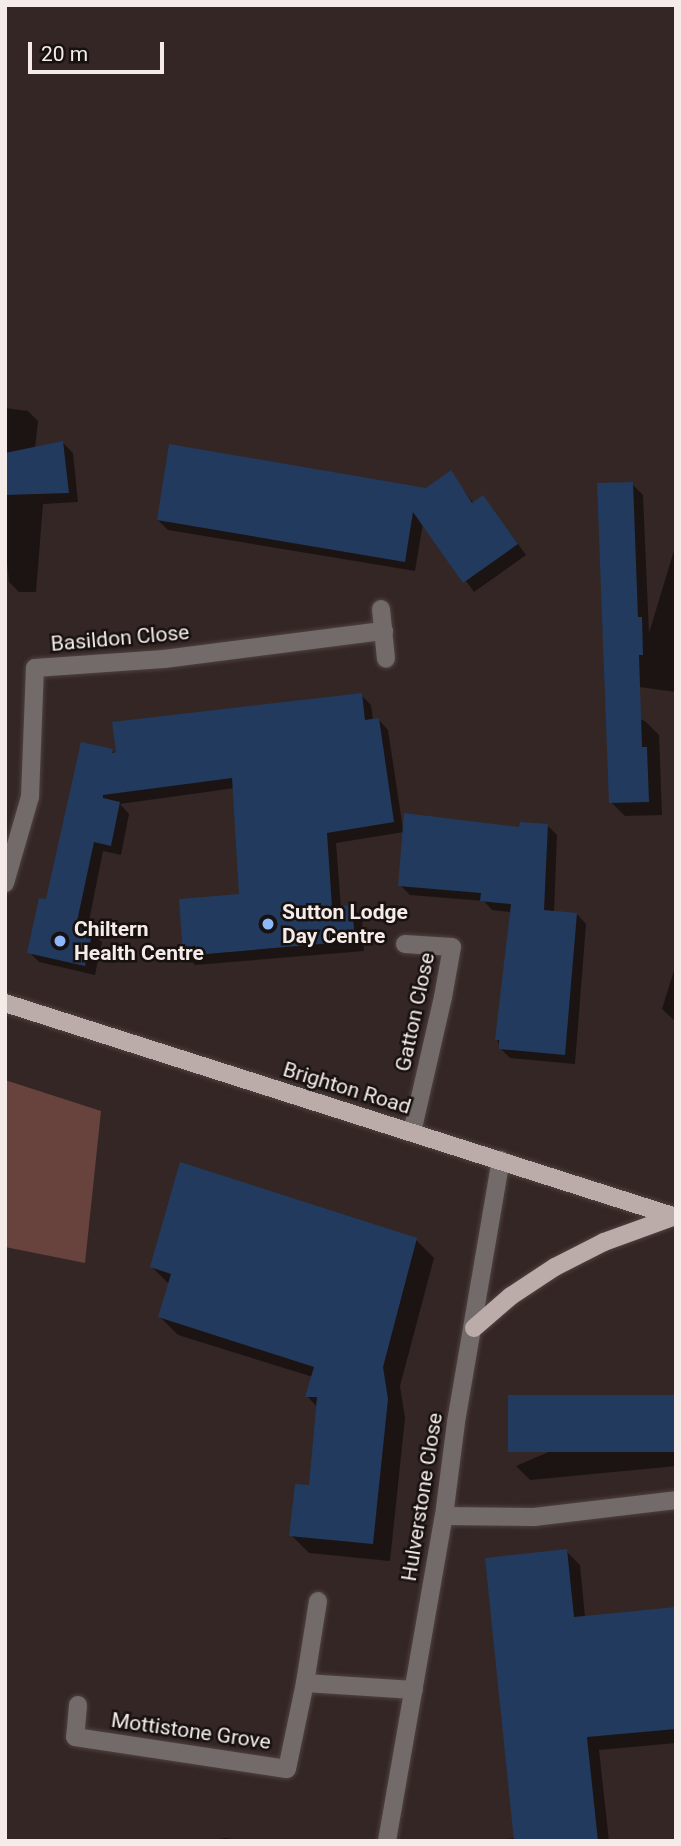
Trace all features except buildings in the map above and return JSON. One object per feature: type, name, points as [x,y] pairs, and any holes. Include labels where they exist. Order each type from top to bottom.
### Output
[{"type":"main road","name":"Brighton Road","points":[[5,1003],[674,1217]]},
{"type":"main road","points":[[474,1328],[512,1296],[555,1267],[604,1242],[674,1217]]},
{"type":"street","points":[[381,609],[386,659]]},
{"type":"street","name":"Basildon Close","points":[[5,883],[30,797],[35,668],[164,659],[384,631]]},
{"type":"street","name":"Gatton Close","points":[[405,944],[452,947],[412,1132]]},
{"type":"street","name":"Hulverstone Close","points":[[387,1841],[444,1516],[456,1422],[501,1160]]},
{"type":"street","points":[[444,1516],[534,1517],[676,1500]]},
{"type":"street","name":"Mottistone Grove","points":[[78,1705],[75,1737],[287,1769],[318,1601]]},
{"type":"street","points":[[305,1683],[414,1690]]},
{"type":"shaded area","points":[[5,1080],[101,1111],[85,1263],[5,1247]]},
{"type":"place","name":"Sutton Lodge Day Centre","points":[[268,924]]},
{"type":"place","name":"Chiltern Health Centre","points":[[60,941]]}]
